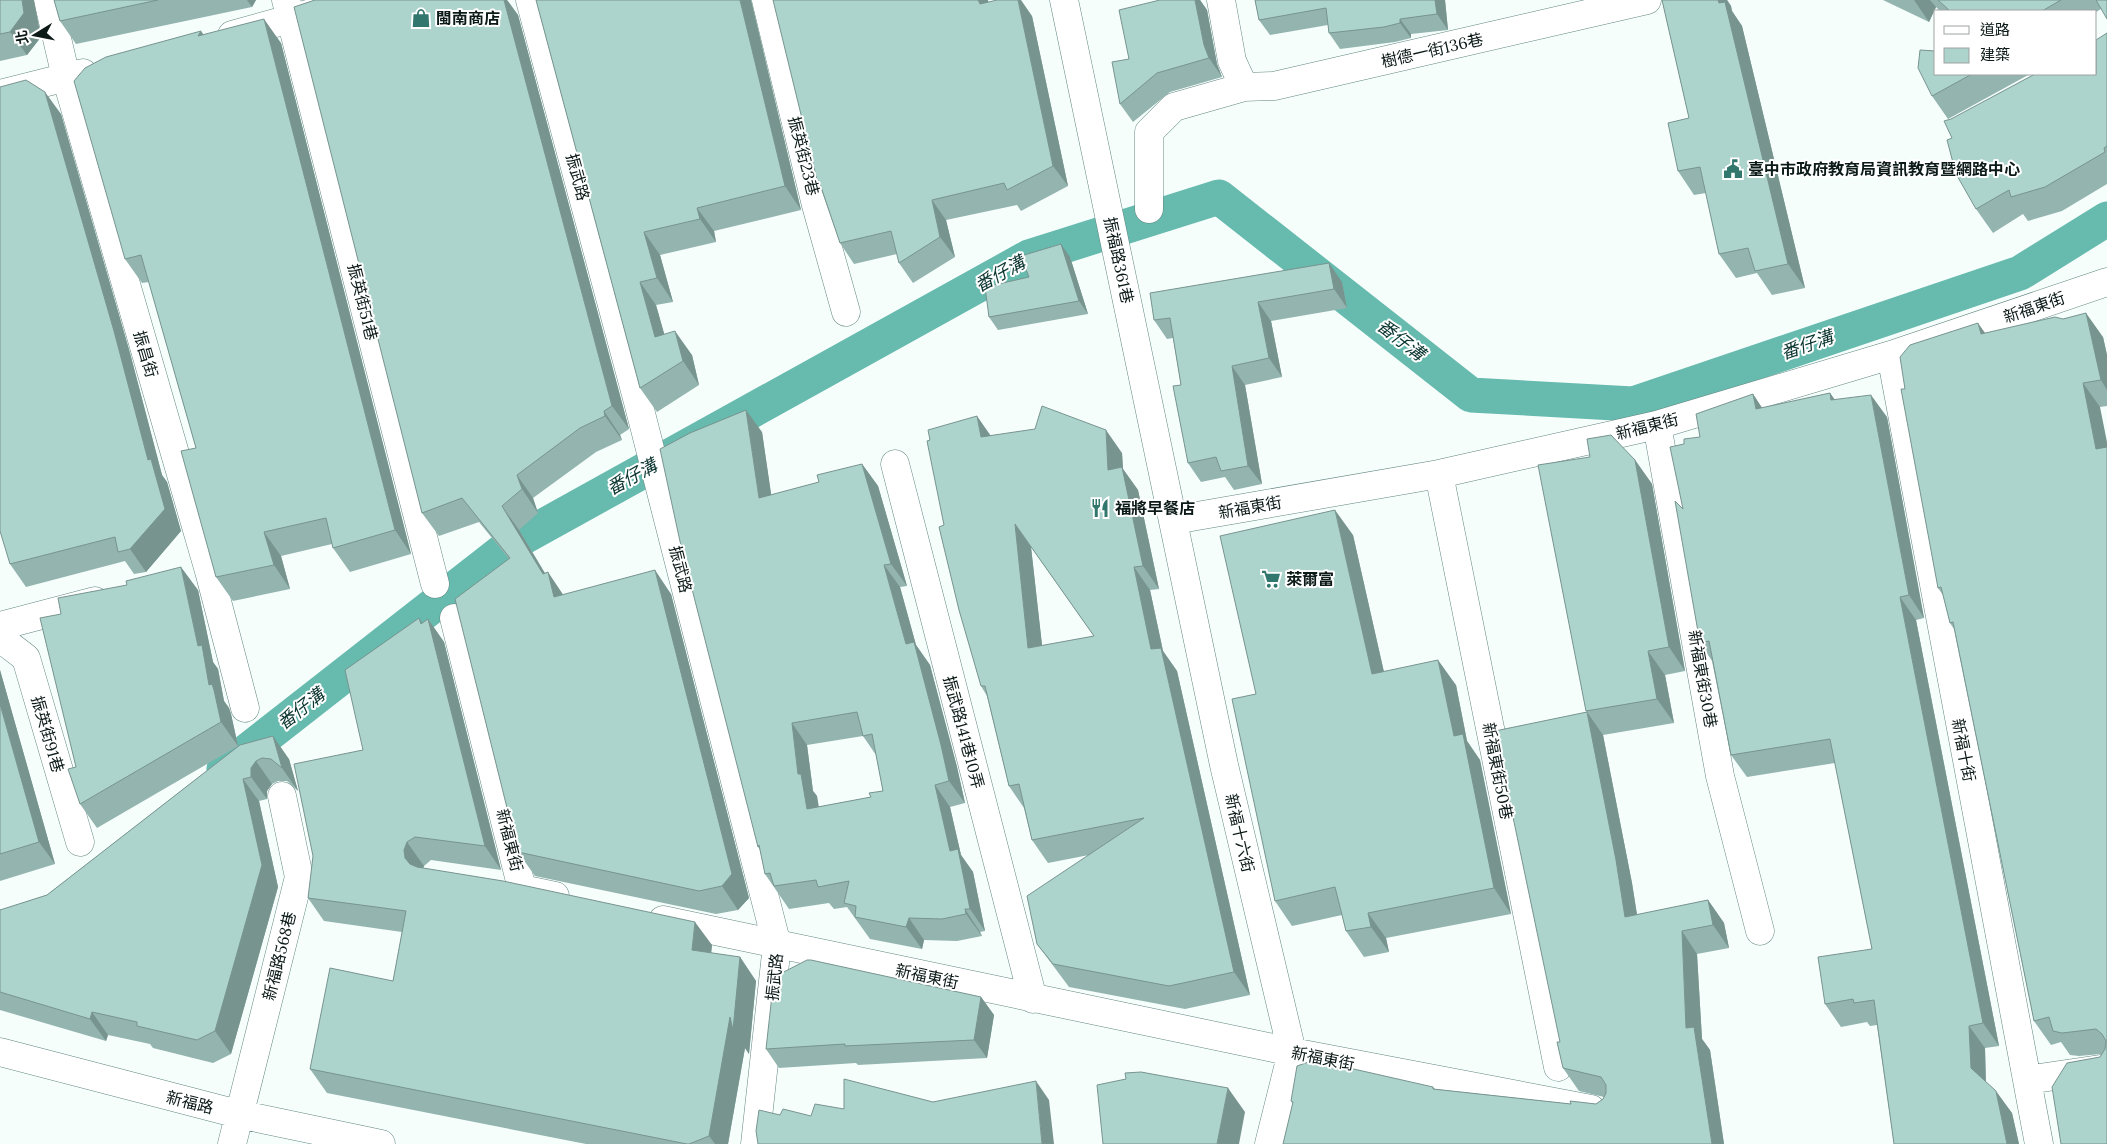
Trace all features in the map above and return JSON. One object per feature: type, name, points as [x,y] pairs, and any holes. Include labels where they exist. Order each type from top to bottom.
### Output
[{"type":"street","name":"振昌街","points":[[48,0],[66,77],[199,574],[245,708]]},
{"type":"street","points":[[207,41],[288,10],[358,0]]},
{"type":"street","name":"振武路","points":[[530,0],[636,398],[777,945],[755,1144]]},
{"type":"street","name":"振英街23巷","points":[[766,0],[816,205],[846,312]]},
{"type":"street","name":"振福路361巷","points":[[1064,0],[1174,520]]},
{"type":"street","points":[[1221,0],[1232,61],[1244,87]]},
{"type":"street","name":"樹德一街136巷","points":[[1149,209],[1149,132],[1174,107],[1244,87],[1274,86],[1647,0]]},
{"type":"street","name":"振英街51巷","points":[[288,10],[435,584]]},
{"type":"street","points":[[0,94],[104,67]]},
{"type":"street","name":"新福東街","points":[[1174,520],[1439,474],[1657,425],[1891,355],[2107,282]]},
{"type":"street","name":"新福十街","points":[[1891,355],[2039,1144]]},
{"type":"street","name":"新福東街30巷","points":[[1657,425],[1720,776],[1760,931]]},
{"type":"street","name":"振武路141巷10弄","points":[[895,464],[1033,999]]},
{"type":"street","name":"新福東街50巷","points":[[1439,474],[1558,1067]]},
{"type":"street","name":"新福十六街","points":[[1174,520],[1224,765],[1292,1052],[1269,1144]]},
{"type":"street","points":[[0,626],[122,594]]},
{"type":"street","name":"新福東街","points":[[454,618],[522,889],[579,901]]},
{"type":"street","name":"振英街91巷","points":[[0,638],[26,658],[80,842]]},
{"type":"street","name":"新福路568巷","points":[[232,1144],[299,877],[282,796]]},
{"type":"street","points":[[493,884],[522,889]]},
{"type":"street","name":"新福東街","points":[[636,914],[1292,1052],[1607,1112]]},
{"type":"street","name":"新福路","points":[[0,1052],[238,1114],[382,1144]]},
{"type":"street","points":[[2027,1080],[2107,1068]]},
{"type":"building","points":[[0,0],[22,0],[24,13],[10,32],[0,34]]},
{"type":"building","points":[[54,0],[158,0],[60,21]]},
{"type":"building","points":[[315,0],[504,0],[612,406],[604,411],[605,416],[580,428],[517,475],[522,489],[502,506],[543,574],[548,572],[554,597],[655,570],[732,874],[722,886],[699,891],[518,852],[455,599],[510,558],[462,498],[422,513],[294,7]]},
{"type":"building","points":[[536,0],[740,0],[785,186],[697,208],[700,219],[644,232],[657,278],[640,282],[655,337],[675,331],[683,361],[640,388]]},
{"type":"building","points":[[773,0],[978,0],[980,4],[997,0],[1018,0],[1053,166],[1007,190],[1004,183],[932,200],[940,237],[899,263],[891,231],[840,243],[819,181],[817,180]]},
{"type":"building","points":[[1160,0],[1195,0],[1204,45],[1209,58],[1157,73],[1120,104],[1112,62],[1129,59],[1119,10]]},
{"type":"building","points":[[1255,0],[1435,0],[1437,14],[1400,19],[1400,23],[1384,27],[1329,33],[1326,8],[1259,20]]},
{"type":"building","name":"臺中市政府教育局資訊教育暨網路中心","points":[[1662,0],[1718,0],[1719,3],[1725,2],[1788,264],[1755,271],[1748,248],[1719,254],[1700,167],[1678,171],[1668,123],[1689,118]]},
{"type":"building","points":[[1938,0],[2061,0],[2044,10],[1949,10]]},
{"type":"building","points":[[2096,0],[2107,0],[2107,19]]},
{"type":"building","points":[[264,19],[395,530],[333,548],[326,518],[264,532],[274,565],[216,577],[181,451],[196,448],[141,255],[125,259],[74,81],[85,68],[106,57],[201,31],[198,36]]},
{"type":"building","points":[[2107,33],[2107,146],[2104,148],[2105,152],[2045,187],[2011,197],[2009,190],[1976,209],[1956,174],[1947,140],[1952,138],[1944,121],[2033,75],[2097,75],[2097,39]]},
{"type":"building","points":[[1920,50],[1934,51],[1934,75],[1970,75],[1932,96],[1918,68]]},
{"type":"building","points":[[26,80],[45,92],[114,331],[148,460],[151,459],[165,509],[130,549],[118,552],[115,537],[10,564],[0,531],[0,87]]},
{"type":"building","points":[[1061,244],[1079,301],[989,317],[985,287],[1029,277],[1021,256]]},
{"type":"building","points":[[1329,263],[1334,289],[1258,302],[1269,358],[1232,366],[1248,466],[1221,471],[1216,457],[1188,463],[1173,386],[1181,385],[1170,318],[1154,320],[1150,293]]},
{"type":"building","points":[[2086,313],[2101,380],[2083,383],[2096,449],[2107,447],[2107,1144],[2061,1144],[2052,1087],[2067,1063],[2100,1057],[2105,1049],[2106,1041],[2096,1029],[2062,1033],[2053,1031],[2049,1017],[2034,1021],[1953,622],[1950,623],[1941,587],[1938,588],[1901,389],[1905,389],[1900,357],[1910,345],[1978,323],[1981,334],[2055,317],[2063,319]]},
{"type":"building","points":[[1830,393],[1831,400],[1871,395],[1909,595],[1900,597],[1983,1023],[1969,1026],[1971,1068],[1996,1091],[2007,1144],[1894,1144],[1874,1000],[1854,1003],[1853,999],[1825,1004],[1818,957],[1872,949],[1830,739],[1731,755],[1709,641],[1700,643],[1675,501],[1683,509],[1670,447],[1684,444],[1684,439],[1700,437],[1696,414],[1753,394],[1756,409]]},
{"type":"building","points":[[1042,406],[1106,430],[1108,470],[1122,467],[1143,566],[1134,567],[1151,649],[1161,648],[1234,972],[1169,986],[1053,964],[1037,944],[1027,896],[1144,818],[1032,840],[1019,784],[1009,786],[985,686],[981,686],[959,610],[939,527],[944,525],[927,441],[930,440],[928,430],[977,416],[981,437],[1035,429]],"holes":[[[1015,524],[1094,636],[1028,648]]]},
{"type":"building","points":[[746,410],[759,498],[819,482],[817,475],[862,464],[891,564],[884,565],[906,644],[914,642],[941,745],[949,781],[935,785],[950,851],[958,849],[970,909],[965,909],[966,914],[942,919],[909,918],[906,927],[855,917],[856,906],[844,903],[849,881],[818,887],[816,880],[774,886],[770,873],[765,874],[681,546],[660,449],[690,433]],"holes":[[[857,712],[863,736],[872,734],[883,791],[869,793],[871,797],[807,809],[801,774],[798,774],[792,723]]]},
{"type":"building","points":[[1611,435],[1635,460],[1669,647],[1648,651],[1657,699],[1586,711],[1538,465],[1590,457],[1587,439]]},
{"type":"building","points":[[1335,510],[1372,674],[1438,660],[1454,736],[1463,734],[1494,888],[1368,913],[1371,927],[1346,931],[1335,887],[1275,901],[1232,699],[1256,694],[1220,536]]},
{"type":"building","points":[[181,567],[198,646],[202,645],[209,685],[212,684],[214,690],[221,722],[80,804],[68,769],[76,767],[40,618],[61,614],[58,598],[127,585],[126,581]]},
{"type":"building","points":[[419,618],[421,624],[428,619],[485,846],[415,837],[407,842],[404,850],[405,858],[410,864],[417,867],[503,881],[695,922],[692,950],[740,957],[733,1030],[730,1017],[709,1136],[687,1144],[310,1069],[330,968],[393,981],[406,911],[308,898],[313,856],[294,764],[363,750],[345,670]]},
{"type":"building","points":[[0,704],[39,842],[0,854]]},
{"type":"building","points":[[1587,712],[1616,860],[1625,917],[1708,900],[1713,925],[1682,931],[1686,1028],[1694,1027],[1712,1144],[1283,1144],[1293,1102],[1291,1101],[1297,1066],[1314,1060],[1433,1087],[1433,1089],[1571,1104],[1570,1101],[1596,1104],[1603,1099],[1606,1093],[1606,1085],[1601,1077],[1563,1068],[1557,1042],[1560,1042],[1495,731]]},
{"type":"building","points":[[273,736],[282,768],[271,759],[262,758],[256,761],[251,768],[251,777],[243,779],[262,865],[215,1031],[197,1040],[137,1026],[137,1022],[92,1012],[90,1019],[0,992],[0,910],[47,895],[240,745]]},
{"type":"building","points":[[807,960],[981,997],[974,1040],[845,1046],[845,1044],[766,1049],[774,977]]},
{"type":"building","points":[[1141,1072],[1228,1088],[1217,1144],[1103,1144],[1097,1085],[1126,1079],[1125,1073]]},
{"type":"building","points":[[844,1079],[933,1102],[1036,1081],[1042,1144],[758,1144],[756,1131],[759,1110],[780,1115],[783,1109],[811,1116],[815,1104],[844,1109]]},
{"type":"waterway","name":"番仔溝","points":[[224,769],[513,543],[1029,257],[1219,197],[1471,395],[1633,404],[2020,273],[2107,219]]},
{"type":"place","name":"閩南商店","points":[[421,18]]},
{"type":"place","name":"臺中市政府教育局資訊教育暨網路中心","points":[[1733,169]]},
{"type":"place","name":"福將早餐店","points":[[1100,508]]},
{"type":"place","name":"萊爾富","points":[[1271,579]]}]
